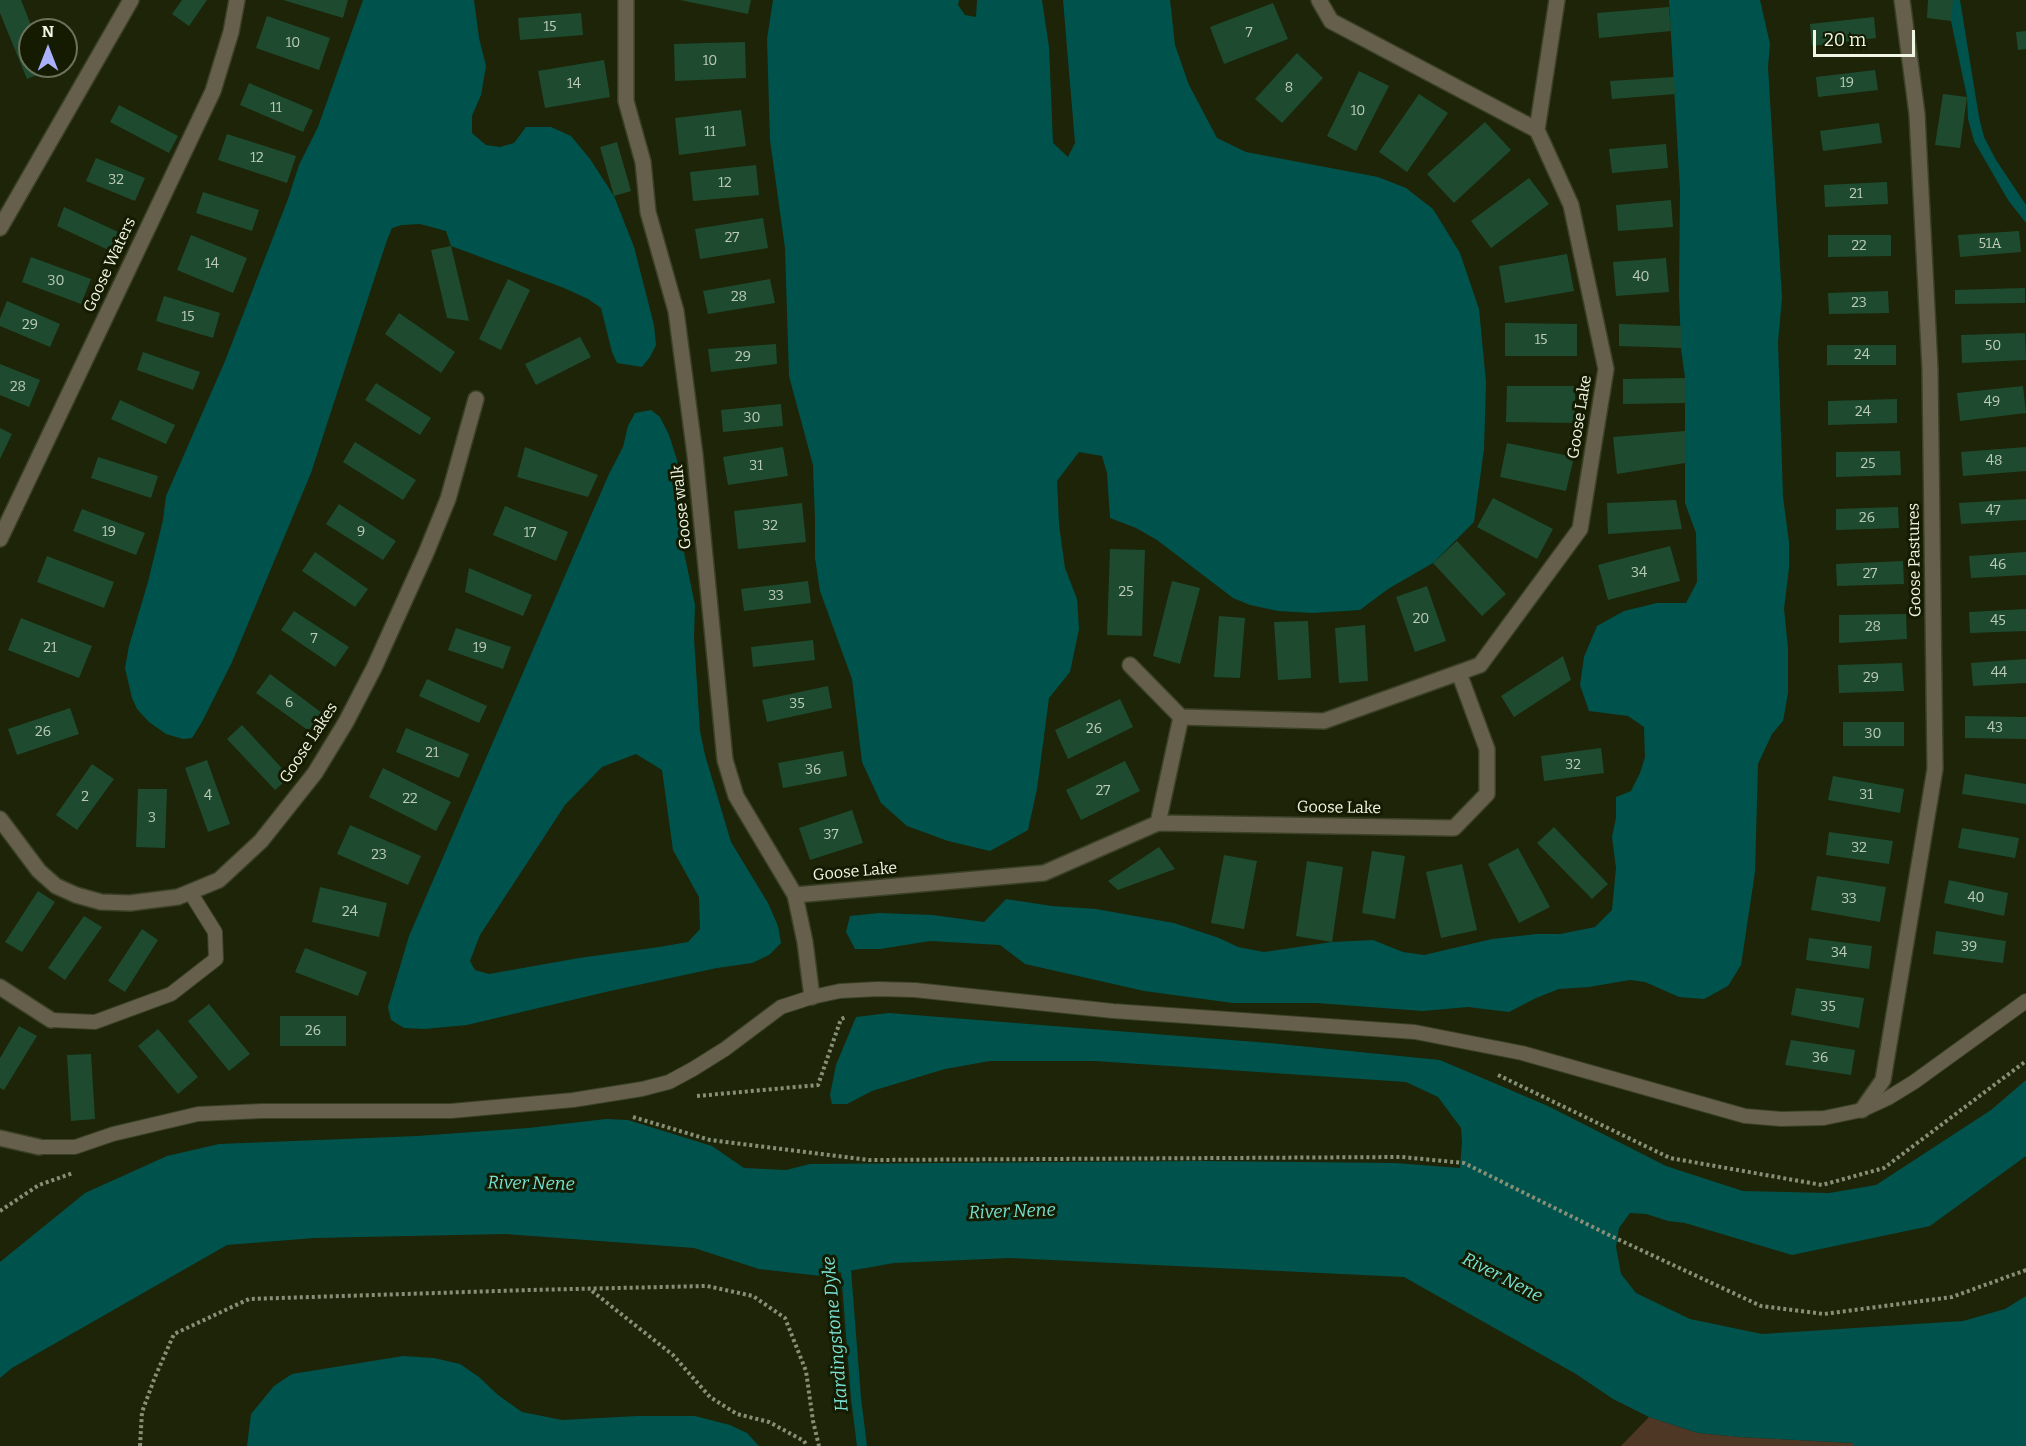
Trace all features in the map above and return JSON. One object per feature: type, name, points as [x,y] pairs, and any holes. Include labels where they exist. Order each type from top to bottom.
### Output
[{"type":"street","points":[[0,228],[131,0]]},
{"type":"street","name":"Goose Waters","points":[[0,539],[213,91],[231,32],[237,0]]},
{"type":"street","name":"Goose walk","points":[[626,0],[626,101],[643,162],[648,212],[676,310],[695,455],[724,760],[736,796],[795,895],[805,942],[812,996]]},
{"type":"street","points":[[1320,0],[1331,21],[1537,130],[1557,0]]},
{"type":"street","name":"Goose Pastures","points":[[1862,1110],[1883,1080],[1935,769],[1930,369],[1917,114],[1902,0]]},
{"type":"street","name":"Goose Lake","points":[[1181,717],[1324,721],[1480,665],[1580,529],[1606,369],[1571,205],[1537,130]]},
{"type":"street","name":"Goose Lakes","points":[[0,819],[39,871],[56,886],[101,902],[130,903],[177,897],[219,880],[261,841],[315,773],[346,722],[379,657],[444,510],[469,431],[476,399]]},
{"type":"street","points":[[1130,665],[1181,717],[1158,823]]},
{"type":"street","name":"Goose Lake","points":[[795,895],[1044,873],[1158,823],[1454,828],[1487,794],[1487,749],[1459,673]]},
{"type":"street","points":[[0,987],[51,1020]]},
{"type":"street","points":[[0,1138],[39,1147]]},
{"type":"lane","points":[[51,1020],[95,1022],[171,994],[216,959],[215,932],[190,892]]},
{"type":"lane","points":[[39,1147],[75,1147],[113,1134],[198,1114],[262,1111],[451,1111],[573,1100],[642,1089],[669,1082],[693,1069],[781,1007],[812,996],[868,989],[915,990],[1113,1011],[1415,1032],[1522,1053],[1745,1116],[1780,1119],[1824,1118],[1862,1110],[1888,1098],[1914,1082],[2026,1001]]},
{"type":"path","points":[[690,1097],[818,1085],[841,1019],[851,1015]]},
{"type":"path","points":[[1492,1072],[1670,1158],[1822,1185],[1884,1168],[2026,1061]]},
{"type":"path","points":[[632,1116],[710,1140],[869,1160],[1402,1157],[1464,1163],[1613,1237],[1761,1306],[1824,1314],[1952,1297],[2026,1270]]},
{"type":"path","points":[[0,1211],[39,1185],[83,1170]]},
{"type":"path","points":[[140,1446],[142,1412],[174,1334],[249,1299],[707,1286],[753,1296],[785,1318],[806,1371],[819,1446]]},
{"type":"path","points":[[591,1290],[673,1355],[710,1397],[737,1414],[769,1422],[804,1441],[807,1446]]},
{"type":"shaded area","points":[[1649,1417],[1698,1433],[1854,1443],[1854,1446],[1621,1446]]},
{"type":"water","points":[[363,0],[474,0],[479,38],[486,66],[481,95],[472,116],[472,133],[486,145],[500,147],[514,143],[526,127],[551,127],[571,136],[590,159],[614,196],[634,247],[654,325],[656,345],[642,367],[617,363],[601,308],[588,299],[451,246],[446,231],[420,224],[392,228],[311,473],[232,662],[192,738],[183,739],[166,734],[149,722],[137,709],[125,668],[129,646],[148,582],[163,520],[166,496],[225,361],[299,165],[318,127]]},
{"type":"water","points":[[773,0],[959,0],[958,5],[965,15],[976,17],[977,0],[1042,0],[1049,47],[1053,143],[1068,157],[1075,143],[1063,0],[1170,0],[1175,45],[1189,85],[1217,138],[1246,152],[1378,177],[1406,188],[1433,209],[1460,253],[1479,309],[1486,382],[1484,449],[1474,522],[1433,563],[1388,589],[1360,610],[1312,613],[1278,611],[1250,605],[1233,598],[1157,540],[1136,528],[1110,518],[1107,473],[1102,456],[1079,452],[1057,481],[1059,525],[1065,568],[1077,599],[1079,629],[1070,672],[1049,698],[1037,789],[1028,830],[990,851],[948,841],[907,826],[881,803],[862,762],[852,679],[820,591],[815,558],[813,465],[789,376],[785,248],[770,140],[767,39]]},
{"type":"water","points":[[1669,0],[1760,0],[1770,44],[1768,67],[1782,298],[1778,342],[1783,497],[1789,542],[1789,568],[1784,609],[1788,648],[1788,693],[1783,721],[1772,734],[1758,764],[1755,872],[1741,965],[1728,986],[1704,999],[1679,997],[1645,982],[1630,980],[1559,989],[1509,1012],[1468,1007],[1423,1011],[1316,1003],[1233,1003],[1144,991],[1025,964],[1000,945],[930,941],[880,949],[855,949],[846,932],[850,916],[879,913],[933,915],[984,922],[1006,899],[1052,906],[1096,909],[1174,923],[1238,947],[1264,952],[1332,942],[1373,940],[1403,952],[1424,955],[1492,939],[1560,934],[1595,927],[1612,910],[1616,868],[1612,837],[1616,818],[1616,797],[1631,791],[1640,773],[1645,757],[1644,727],[1628,716],[1589,711],[1580,685],[1584,657],[1597,626],[1624,611],[1657,603],[1686,603],[1697,582],[1696,533],[1685,503],[1685,378],[1681,348],[1679,294],[1680,190]]},
{"type":"water","points":[[1949,0],[1960,0],[1984,137],[1996,160],[2026,205],[2026,223],[2008,200],[1974,141],[1968,119],[1967,97],[1951,21]]},
{"type":"water","points":[[651,410],[660,417],[677,460],[684,552],[695,605],[694,638],[700,731],[705,755],[731,842],[768,903],[778,926],[781,943],[769,955],[752,963],[717,968],[610,991],[467,1025],[424,1029],[404,1028],[391,1020],[388,1007],[409,936],[609,474],[623,447],[628,426],[635,413]],"holes":[[[636,754],[662,770],[673,850],[699,897],[700,929],[688,942],[489,974],[475,970],[470,961],[480,935],[565,805],[602,767]]]},
{"type":"water","name":"River Nene","points":[[889,1013],[1269,1043],[1440,1060],[1548,1106],[1666,1166],[1743,1191],[1829,1193],[1876,1185],[1991,1110],[2026,1080],[2026,1156],[1930,1226],[1792,1255],[1685,1223],[1668,1221],[1646,1214],[1630,1213],[1619,1228],[1616,1247],[1621,1274],[1636,1293],[1690,1319],[1762,1334],[1963,1321],[2005,1309],[2026,1296],[2026,1446],[1854,1446],[1854,1443],[1698,1433],[1649,1417],[1613,1399],[1576,1374],[1404,1277],[1010,1258],[894,1263],[821,1276],[759,1269],[694,1248],[505,1234],[314,1238],[227,1245],[12,1368],[0,1378],[0,1262],[85,1193],[167,1156],[219,1144],[417,1136],[528,1128],[606,1119],[628,1120],[712,1146],[744,1168],[786,1170],[810,1164],[1201,1161],[1395,1163],[1460,1168],[1461,1128],[1438,1097],[1406,1082],[1095,1061],[990,1061],[945,1069],[872,1091],[847,1104],[832,1104],[830,1095],[836,1065],[856,1017]]},
{"type":"water","points":[[403,1356],[434,1358],[460,1364],[522,1412],[562,1420],[695,1416],[730,1425],[747,1433],[759,1446],[247,1446],[251,1414],[274,1386],[292,1374]]},
{"type":"building","points":[[0,0],[21,0],[28,18],[18,18],[18,57],[0,13]]},
{"type":"building","points":[[182,0],[207,0],[189,26],[172,14]]},
{"type":"building","points":[[283,0],[348,0],[343,18]]},
{"type":"building","points":[[680,0],[751,0],[748,14]]},
{"type":"building","points":[[1928,0],[1953,0],[1951,21],[1927,18]]},
{"type":"building","points":[[1273,3],[1288,39],[1224,64],[1210,27]]},
{"type":"building","points":[[1669,7],[1671,31],[1599,38],[1597,13]]},
{"type":"building","points":[[581,13],[583,35],[520,40],[518,18]]},
{"type":"building","points":[[267,16],[330,38],[319,70],[256,48]]},
{"type":"building","points":[[1874,17],[1876,38],[1812,46],[1810,24]]},
{"type":"building","points":[[2026,31],[2026,49],[2018,50],[2016,32]]},
{"type":"building","points":[[745,42],[746,78],[675,81],[674,44]]},
{"type":"building","points":[[1297,53],[1323,78],[1282,123],[1255,99]]},
{"type":"building","points":[[604,60],[610,97],[545,108],[538,71]]},
{"type":"building","points":[[1875,70],[1878,90],[1818,97],[1816,77]]},
{"type":"building","points":[[1359,71],[1389,86],[1356,151],[1327,136]]},
{"type":"building","points":[[1674,77],[1675,94],[1612,99],[1610,81]]},
{"type":"building","points":[[249,83],[313,110],[303,132],[240,105]]},
{"type":"building","points":[[1419,94],[1448,113],[1407,172],[1379,152]]},
{"type":"building","points":[[1943,94],[1967,97],[1960,148],[1935,145]]},
{"type":"building","points":[[119,105],[178,136],[169,153],[110,122]]},
{"type":"building","points":[[741,110],[746,146],[679,155],[675,118]]},
{"type":"building","points":[[1485,122],[1511,150],[1454,203],[1427,174]]},
{"type":"building","points":[[1879,123],[1882,143],[1823,151],[1820,131]]},
{"type":"building","points":[[227,134],[296,156],[287,183],[218,160]]},
{"type":"building","points":[[617,142],[631,191],[614,196],[600,147]]},
{"type":"building","points":[[1666,144],[1668,168],[1612,173],[1609,149]]},
{"type":"building","points":[[96,158],[145,178],[135,201],[86,181]]},
{"type":"building","points":[[756,165],[759,195],[693,201],[690,172]]},
{"type":"building","points":[[1529,178],[1549,204],[1491,248],[1471,221]]},
{"type":"building","points":[[1887,182],[1888,204],[1825,207],[1824,185]]},
{"type":"building","points":[[203,192],[259,210],[252,231],[196,213]]},
{"type":"building","points":[[1671,200],[1673,227],[1618,231],[1616,205]]},
{"type":"building","points":[[64,207],[127,236],[119,255],[57,226]]},
{"type":"building","points":[[763,218],[768,248],[700,259],[695,229]]},
{"type":"building","points":[[2019,231],[2021,252],[1960,257],[1958,235]]},
{"type":"building","points":[[191,235],[247,258],[233,293],[177,270]]},
{"type":"building","points":[[1828,235],[1891,235],[1891,256],[1828,257]]},
{"type":"building","points":[[451,246],[469,321],[447,318],[431,250]]},
{"type":"building","points":[[1567,254],[1574,291],[1505,303],[1499,266]]},
{"type":"building","points":[[31,257],[91,279],[81,304],[22,282]]},
{"type":"building","points":[[1666,258],[1669,292],[1616,296],[1613,262]]},
{"type":"building","points":[[508,279],[530,290],[501,350],[479,339]]},
{"type":"building","points":[[770,279],[775,303],[708,314],[703,291]]},
{"type":"building","points":[[2025,288],[2025,303],[1955,304],[1955,290]]},
{"type":"building","points":[[1888,291],[1889,313],[1829,314],[1828,293]]},
{"type":"building","points":[[164,296],[220,313],[213,338],[156,321]]},
{"type":"building","points":[[7,301],[60,324],[50,347],[0,326],[0,318]]},
{"type":"building","points":[[399,313],[455,352],[441,373],[385,334]]},
{"type":"building","points":[[1505,323],[1577,324],[1577,356],[1505,356]]},
{"type":"building","points":[[1619,324],[1681,326],[1681,348],[1619,346]]},
{"type":"building","points":[[2025,333],[2026,360],[1962,363],[1961,335]]},
{"type":"building","points":[[580,337],[591,357],[536,385],[525,364]]},
{"type":"building","points":[[776,344],[777,364],[711,372],[708,349]]},
{"type":"building","points":[[1827,345],[1896,345],[1896,365],[1827,365]]},
{"type":"building","points":[[143,352],[200,372],[193,390],[137,370]]},
{"type":"building","points":[[0,364],[40,380],[29,407],[0,395]]},
{"type":"building","points":[[1685,378],[1685,403],[1623,404],[1623,379]]},
{"type":"building","points":[[376,383],[431,418],[420,435],[365,400]]},
{"type":"building","points":[[1507,386],[1575,386],[1575,423],[1506,422]]},
{"type":"building","points":[[2023,386],[2026,413],[1960,421],[1957,393]]},
{"type":"building","points":[[1897,399],[1897,423],[1828,425],[1828,401]]},
{"type":"building","points":[[120,400],[175,425],[166,444],[111,419]]},
{"type":"building","points":[[781,404],[783,426],[723,432],[721,410]]},
{"type":"building","points":[[0,428],[12,434],[0,459]]},
{"type":"building","points":[[1685,431],[1685,463],[1617,474],[1613,437]]},
{"type":"building","points":[[355,442],[416,480],[403,500],[343,462]]},
{"type":"building","points":[[1507,443],[1574,457],[1566,491],[1500,477]]},
{"type":"building","points":[[525,447],[598,475],[588,497],[517,477]]},
{"type":"building","points":[[783,447],[788,476],[728,485],[723,457]]},
{"type":"building","points":[[2026,447],[2026,471],[1963,476],[1961,452]]},
{"type":"building","points":[[1900,451],[1901,475],[1836,477],[1836,452]]},
{"type":"building","points":[[98,457],[158,476],[151,498],[91,478]]},
{"type":"building","points":[[1493,498],[1553,529],[1537,559],[1477,527]]},
{"type":"building","points":[[2026,499],[2026,520],[1961,524],[1959,503]]},
{"type":"building","points":[[1676,500],[1682,529],[1608,534],[1607,503]]},
{"type":"building","points":[[802,503],[806,542],[738,549],[734,511]]},
{"type":"building","points":[[339,504],[396,541],[383,560],[326,524]]},
{"type":"building","points":[[505,506],[568,532],[556,561],[493,535]]},
{"type":"building","points":[[1898,507],[1899,528],[1836,530],[1836,509]]},
{"type":"building","points":[[82,509],[145,533],[136,555],[73,531]]},
{"type":"building","points":[[1457,541],[1506,594],[1482,616],[1433,563]]},
{"type":"building","points":[[1670,546],[1680,581],[1608,600],[1598,565]]},
{"type":"building","points":[[1110,549],[1145,550],[1142,636],[1107,635]]},
{"type":"building","points":[[315,552],[368,589],[355,607],[302,571]]},
{"type":"building","points":[[2026,552],[2026,575],[1971,578],[1969,556]]},
{"type":"building","points":[[47,556],[114,582],[104,608],[37,582]]},
{"type":"building","points":[[1903,561],[1904,584],[1837,586],[1836,564]]},
{"type":"building","points":[[469,568],[532,595],[523,616],[465,592]]},
{"type":"building","points":[[808,581],[811,603],[744,611],[741,589]]},
{"type":"building","points":[[1172,581],[1200,588],[1180,664],[1153,656]]},
{"type":"building","points":[[1427,586],[1446,641],[1415,652],[1396,597]]},
{"type":"building","points":[[2026,609],[2026,631],[1970,633],[1969,612]]},
{"type":"building","points":[[294,611],[349,647],[335,667],[281,630]]},
{"type":"building","points":[[1906,614],[1907,639],[1839,643],[1839,615]]},
{"type":"building","points":[[1219,616],[1245,618],[1240,678],[1214,677]]},
{"type":"building","points":[[21,618],[92,646],[79,678],[8,650]]},
{"type":"building","points":[[1308,621],[1311,678],[1278,680],[1274,622]]},
{"type":"building","points":[[1365,625],[1368,681],[1339,683],[1335,628]]},
{"type":"building","points":[[456,628],[511,647],[503,669],[448,650]]},
{"type":"building","points":[[813,640],[815,660],[753,667],[751,647]]},
{"type":"building","points":[[1563,656],[1571,680],[1514,717],[1501,696]]},
{"type":"building","points":[[2026,659],[2026,683],[1973,686],[1971,663]]},
{"type":"building","points":[[1902,663],[1904,691],[1839,693],[1838,665]]},
{"type":"building","points":[[270,674],[322,713],[309,731],[256,693]]},
{"type":"building","points":[[427,679],[487,706],[479,723],[419,696]]},
{"type":"building","points":[[828,686],[832,708],[767,722],[762,700]]},
{"type":"building","points":[[1120,699],[1133,727],[1068,759],[1055,730]]},
{"type":"building","points":[[70,708],[79,734],[17,755],[8,729]]},
{"type":"building","points":[[1965,716],[2026,717],[2026,739],[1965,738]]},
{"type":"building","points":[[1843,722],[1904,722],[1904,746],[1843,746]]},
{"type":"building","points":[[242,725],[290,777],[275,790],[227,739]]},
{"type":"building","points":[[406,728],[469,754],[459,778],[396,752]]},
{"type":"building","points":[[1601,748],[1604,773],[1544,781],[1541,756]]},
{"type":"building","points":[[843,751],[847,776],[783,788],[778,763]]},
{"type":"building","points":[[207,760],[230,824],[208,832],[185,768]]},
{"type":"building","points":[[1125,761],[1140,791],[1081,820],[1066,790]]},
{"type":"building","points":[[92,764],[114,779],[77,830],[56,815]]},
{"type":"building","points":[[383,768],[451,802],[436,831],[369,797]]},
{"type":"building","points":[[1965,774],[2026,784],[2026,804],[1962,794]]},
{"type":"building","points":[[1833,776],[1904,789],[1900,813],[1828,800]]},
{"type":"building","points":[[138,789],[167,789],[165,848],[136,847]]},
{"type":"building","points":[[852,810],[863,843],[810,860],[799,828]]},
{"type":"building","points":[[350,825],[421,856],[408,885],[337,854]]},
{"type":"building","points":[[1554,827],[1608,884],[1592,899],[1537,843]]},
{"type":"building","points":[[1962,828],[2019,838],[2015,858],[1958,848]]},
{"type":"building","points":[[1829,832],[1893,841],[1889,864],[1826,855]]},
{"type":"building","points":[[1159,847],[1175,869],[1118,890],[1108,881]]},
{"type":"building","points":[[1518,848],[1550,907],[1519,923],[1488,864]]},
{"type":"building","points":[[1372,851],[1405,856],[1395,919],[1362,913]]},
{"type":"building","points":[[1224,855],[1257,861],[1244,929],[1211,923]]},
{"type":"building","points":[[1307,861],[1343,867],[1332,942],[1296,936]]},
{"type":"building","points":[[1462,864],[1477,930],[1441,938],[1426,872]]},
{"type":"building","points":[[1817,876],[1886,887],[1880,922],[1811,910]]},
{"type":"building","points":[[1949,880],[2008,893],[2004,916],[1944,903]]},
{"type":"building","points":[[320,887],[387,903],[379,937],[312,922]]},
{"type":"building","points":[[38,891],[55,902],[22,952],[5,942]]},
{"type":"building","points":[[84,916],[102,927],[65,980],[48,968]]},
{"type":"building","points":[[142,929],[158,940],[125,992],[108,981]]},
{"type":"building","points":[[1936,931],[2006,941],[2003,963],[1933,954]]},
{"type":"building","points":[[1809,938],[1872,946],[1869,969],[1806,960]]},
{"type":"building","points":[[305,948],[367,972],[358,996],[295,972]]},
{"type":"building","points":[[1796,988],[1864,998],[1859,1028],[1791,1015]]},
{"type":"building","points":[[209,1004],[250,1054],[229,1071],[188,1021]]},
{"type":"building","points":[[280,1016],[346,1016],[346,1046],[280,1046]]},
{"type":"building","points":[[19,1026],[37,1036],[4,1090],[0,1088],[0,1058]]},
{"type":"building","points":[[158,1029],[198,1077],[178,1094],[138,1046]]},
{"type":"building","points":[[1791,1040],[1855,1050],[1851,1075],[1785,1065]]},
{"type":"building","points":[[91,1054],[95,1119],[71,1121],[67,1055]]},
{"type":"waterway","name":"Hardingstone Dyke","points":[[845,1258],[862,1446]]}]
